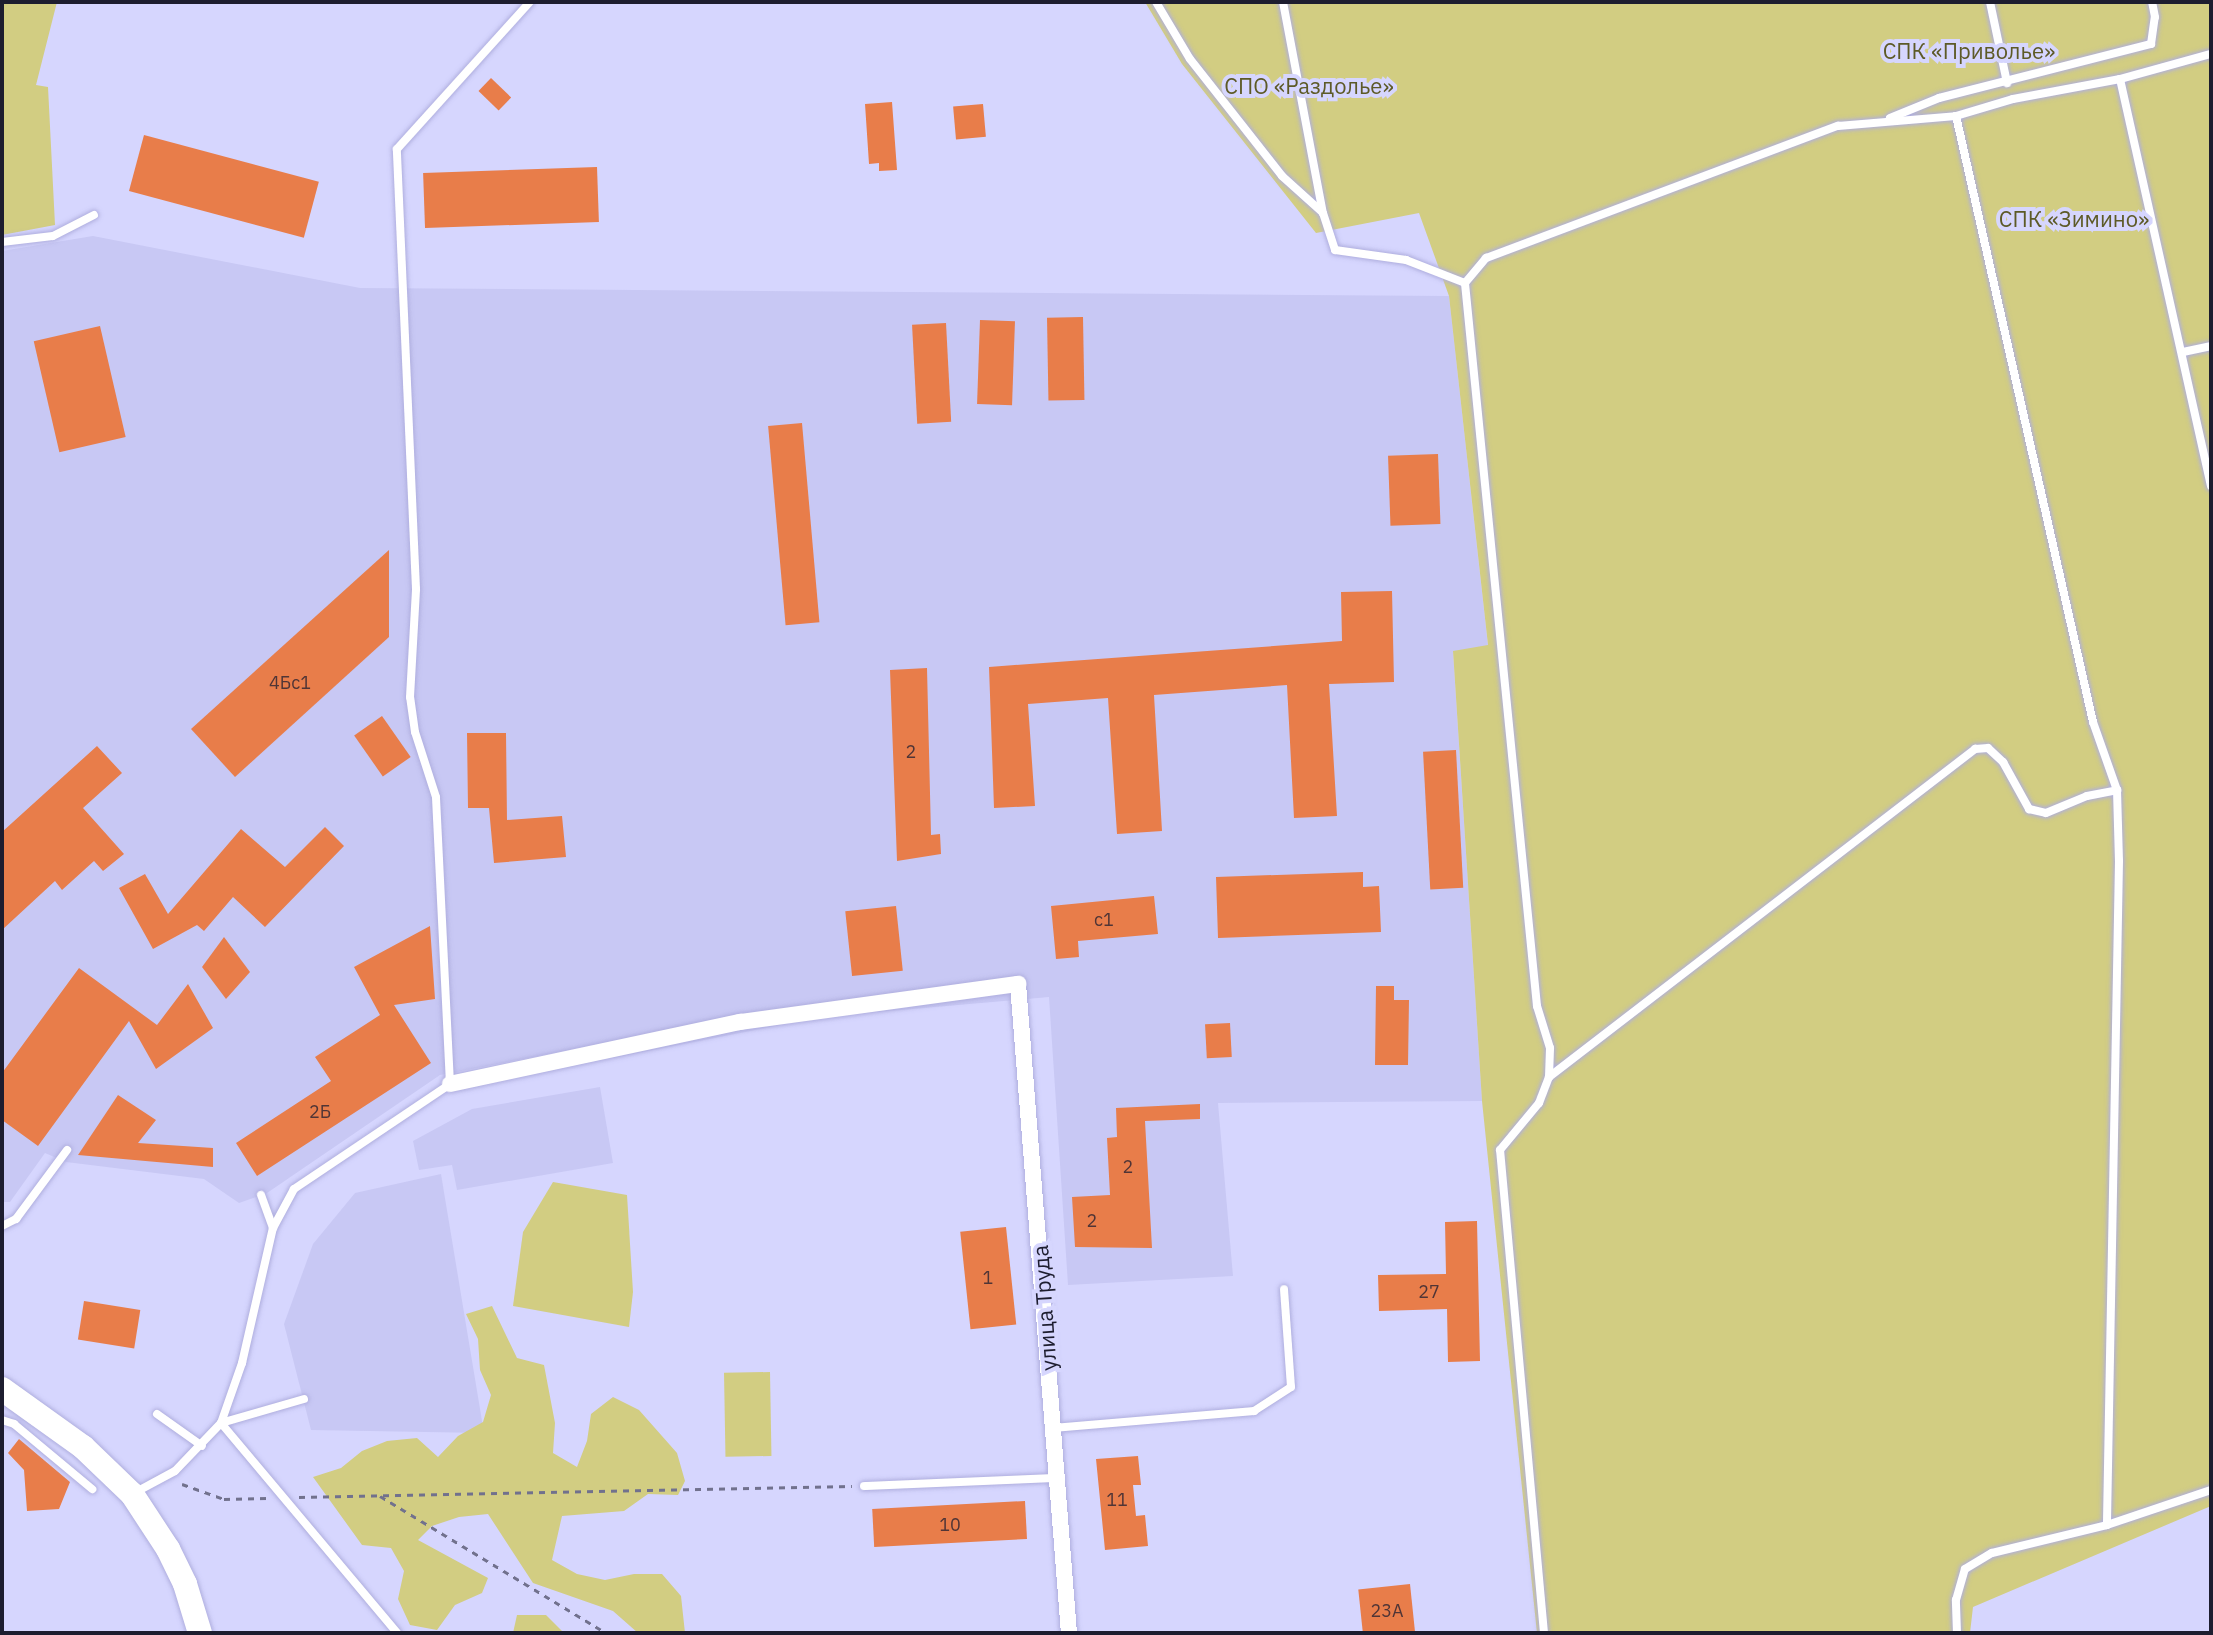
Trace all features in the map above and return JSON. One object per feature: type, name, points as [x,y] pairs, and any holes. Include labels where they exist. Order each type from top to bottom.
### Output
[{"type":"main road","points":[[2,1389],[83,1447],[132,1494],[168,1549],[185,1584],[200,1633]]},
{"type":"street","name":"улица Труда","points":[[450,1084],[740,1022],[1018,984],[1069,1633]]},
{"type":"lane","points":[[132,1494],[163,1477],[202,1446],[221,1423],[242,1363],[273,1228],[294,1189],[450,1084],[436,797],[415,732],[410,697],[416,589],[397,149],[530,2]]},
{"type":"lane","points":[[1156,2],[1190,59],[1217,94],[1282,176],[1323,213]]},
{"type":"lane","points":[[1283,2],[1323,213],[1335,250],[1406,260],[1465,283]]},
{"type":"lane","points":[[1990,2],[2007,83]]},
{"type":"lane","points":[[1882,121],[1939,98],[2151,44],[2155,17],[2152,2]]},
{"type":"lane","points":[[1544,1633],[1500,1150],[1539,1103],[1549,1077],[1550,1048],[1537,1006],[1465,283],[1486,258],[1838,126],[1956,116],[2013,99],[2120,79],[2211,54]]},
{"type":"lane","points":[[2120,79],[2211,486]]},
{"type":"lane","points":[[1956,116],[2093,722],[2117,790],[2119,861],[2107,1525]]},
{"type":"lane","points":[[2,242],[53,236],[94,215]]},
{"type":"lane","points":[[2183,352],[2211,346]]},
{"type":"lane","points":[[1549,1077],[1975,749],[1988,748],[2003,762],[2029,809],[2046,813],[2087,796],[2117,790]]},
{"type":"lane","points":[[2,1226],[16,1219],[67,1150]]},
{"type":"lane","points":[[261,1195],[273,1228]]},
{"type":"lane","points":[[1053,1428],[1254,1411],[1291,1387],[1284,1289]]},
{"type":"lane","points":[[221,1423],[304,1399]]},
{"type":"lane","points":[[157,1414],[202,1446]]},
{"type":"lane","points":[[2,1420],[14,1424],[92,1489]]},
{"type":"lane","points":[[221,1423],[397,1633]]},
{"type":"lane","points":[[864,1486],[1057,1478]]},
{"type":"lane","points":[[1957,1633],[1956,1600],[1965,1569],[1992,1553],[2107,1525],[2211,1490]]},
{"type":"path","points":[[163,1477],[224,1499],[864,1486]]},
{"type":"path","points":[[380,1496],[606,1633]]},
{"type":"shaded area","points":[[93,236],[360,288],[1449,296],[1488,646],[1453,652],[1482,1101],[1218,1103],[1233,1276],[1068,1285],[1049,997],[821,1017],[613,1058],[610,1042],[440,1075],[267,1193],[239,1203],[204,1179],[66,1162],[45,1153],[10,1202],[2,1202],[2,251]]},
{"type":"shaded area","points":[[600,1087],[613,1163],[457,1190],[452,1165],[419,1170],[413,1141],[472,1109]]},
{"type":"shaded area","points":[[441,1174],[484,1433],[311,1430],[284,1324],[313,1244],[355,1193]]},
{"type":"green space","points":[[2,2],[57,2],[36,85],[48,87],[55,225],[2,235]]},
{"type":"green space","points":[[1145,2],[2211,2],[2211,1506],[1973,1607],[1970,1633],[1537,1633],[1482,1101],[1453,651],[1488,645],[1449,296],[1419,213],[1316,233],[1182,64]]},
{"type":"green space","points":[[553,1182],[627,1195],[633,1292],[629,1327],[513,1306],[523,1232]]},
{"type":"green space","points":[[492,1306],[517,1358],[544,1365],[555,1423],[553,1453],[577,1467],[587,1441],[591,1414],[613,1397],[639,1410],[677,1453],[685,1481],[678,1495],[648,1494],[624,1511],[562,1516],[552,1560],[577,1574],[605,1580],[634,1574],[662,1574],[681,1596],[685,1633],[638,1633],[613,1611],[533,1583],[488,1514],[459,1517],[432,1526],[418,1540],[488,1578],[482,1593],[455,1605],[437,1630],[410,1625],[398,1599],[404,1571],[391,1548],[362,1545],[313,1477],[341,1468],[362,1451],[387,1441],[417,1438],[438,1457],[458,1436],[483,1422],[491,1395],[480,1370],[478,1339],[466,1314]]},
{"type":"green space","points":[[770,1372],[771,1456],[725,1457],[724,1373]]},
{"type":"green space","points":[[517,1615],[546,1615],[564,1633],[513,1633]]},
{"type":"building","points":[[491,78],[511,97],[499,110],[478,91]]},
{"type":"building","points":[[892,102],[897,170],[879,171],[879,163],[869,164],[865,104]]},
{"type":"building","points":[[983,104],[986,137],[956,139],[953,107]]},
{"type":"building","points":[[144,135],[319,182],[304,238],[129,191]]},
{"type":"building","points":[[597,167],[599,222],[425,228],[423,173]]},
{"type":"building","points":[[1083,317],[1084,400],[1048,401],[1047,318]]},
{"type":"building","points":[[980,320],[1015,321],[1012,405],[977,404]]},
{"type":"building","points":[[946,323],[951,422],[917,424],[912,325]]},
{"type":"building","points":[[100,326],[126,437],[59,452],[34,341]]},
{"type":"building","points":[[802,423],[819,622],[786,625],[768,426]]},
{"type":"building","points":[[1438,454],[1440,524],[1390,526],[1388,456]]},
{"type":"building","points":[[389,550],[389,637],[235,777],[191,729]]},
{"type":"building","points":[[1392,591],[1394,682],[1329,684],[1337,816],[1294,818],[1287,685],[1154,695],[1162,831],[1117,834],[1108,698],[1028,704],[1035,806],[994,808],[989,667],[1342,641],[1341,592]]},
{"type":"building","points":[[927,668],[931,835],[940,834],[941,854],[897,861],[890,670]]},
{"type":"building","points":[[382,716],[411,757],[383,776],[354,736]]},
{"type":"building","points":[[467,733],[506,733],[507,820],[562,816],[566,857],[494,863],[489,808],[468,808]]},
{"type":"building","points":[[97,746],[122,773],[83,808],[124,854],[103,871],[94,861],[62,890],[55,881],[2,930],[2,832]]},
{"type":"building","points":[[1456,750],[1463,888],[1430,890],[1423,752]]},
{"type":"building","points":[[325,827],[344,846],[265,927],[233,897],[204,931],[197,925],[153,949],[119,888],[145,874],[168,914],[241,829],[285,867]]},
{"type":"building","points":[[1363,872],[1363,887],[1379,886],[1381,932],[1218,938],[1216,877]]},
{"type":"building","points":[[1154,896],[1158,934],[1078,941],[1079,957],[1056,959],[1051,906]]},
{"type":"building","points":[[896,906],[903,971],[852,976],[845,911]]},
{"type":"building","points":[[430,926],[435,999],[394,1005],[431,1063],[257,1176],[236,1143],[331,1081],[315,1057],[380,1015],[354,967]]},
{"type":"building","points":[[224,937],[250,972],[226,999],[202,967]]},
{"type":"building","points":[[79,968],[157,1025],[188,984],[213,1028],[156,1069],[129,1021],[38,1146],[2,1120],[2,1073]]},
{"type":"building","points":[[1376,986],[1394,986],[1394,1000],[1409,1000],[1408,1065],[1375,1065]]},
{"type":"building","points":[[1230,1023],[1232,1057],[1207,1058],[1205,1024]]},
{"type":"building","points":[[118,1095],[156,1120],[138,1143],[213,1148],[213,1167],[78,1155]]},
{"type":"building","points":[[1200,1104],[1200,1119],[1145,1121],[1152,1248],[1075,1247],[1072,1197],[1110,1195],[1107,1138],[1117,1137],[1116,1108]]},
{"type":"building","points":[[1477,1221],[1480,1361],[1448,1362],[1447,1309],[1379,1311],[1378,1275],[1446,1274],[1445,1222]]},
{"type":"building","points":[[1006,1227],[1016,1324],[970,1329],[960,1232]]},
{"type":"building","points":[[84,1301],[140,1310],[134,1348],[78,1340]]},
{"type":"building","points":[[19,1439],[70,1482],[59,1509],[27,1511],[24,1470],[8,1453]]},
{"type":"building","points":[[1138,1456],[1141,1485],[1133,1485],[1136,1516],[1145,1515],[1148,1546],[1105,1550],[1096,1459]]},
{"type":"building","points":[[1025,1501],[1027,1539],[874,1547],[872,1509]]},
{"type":"building","points":[[1410,1584],[1415,1633],[1363,1633],[1358,1589]]},
{"type":"park label","name":"СПК «Приволье»","points":[[1969,51]]},
{"type":"park label","name":"СПО «Раздолье»","points":[[1309,86]]},
{"type":"park label","name":"СПК «Зимино»","points":[[2074,219]]}]
